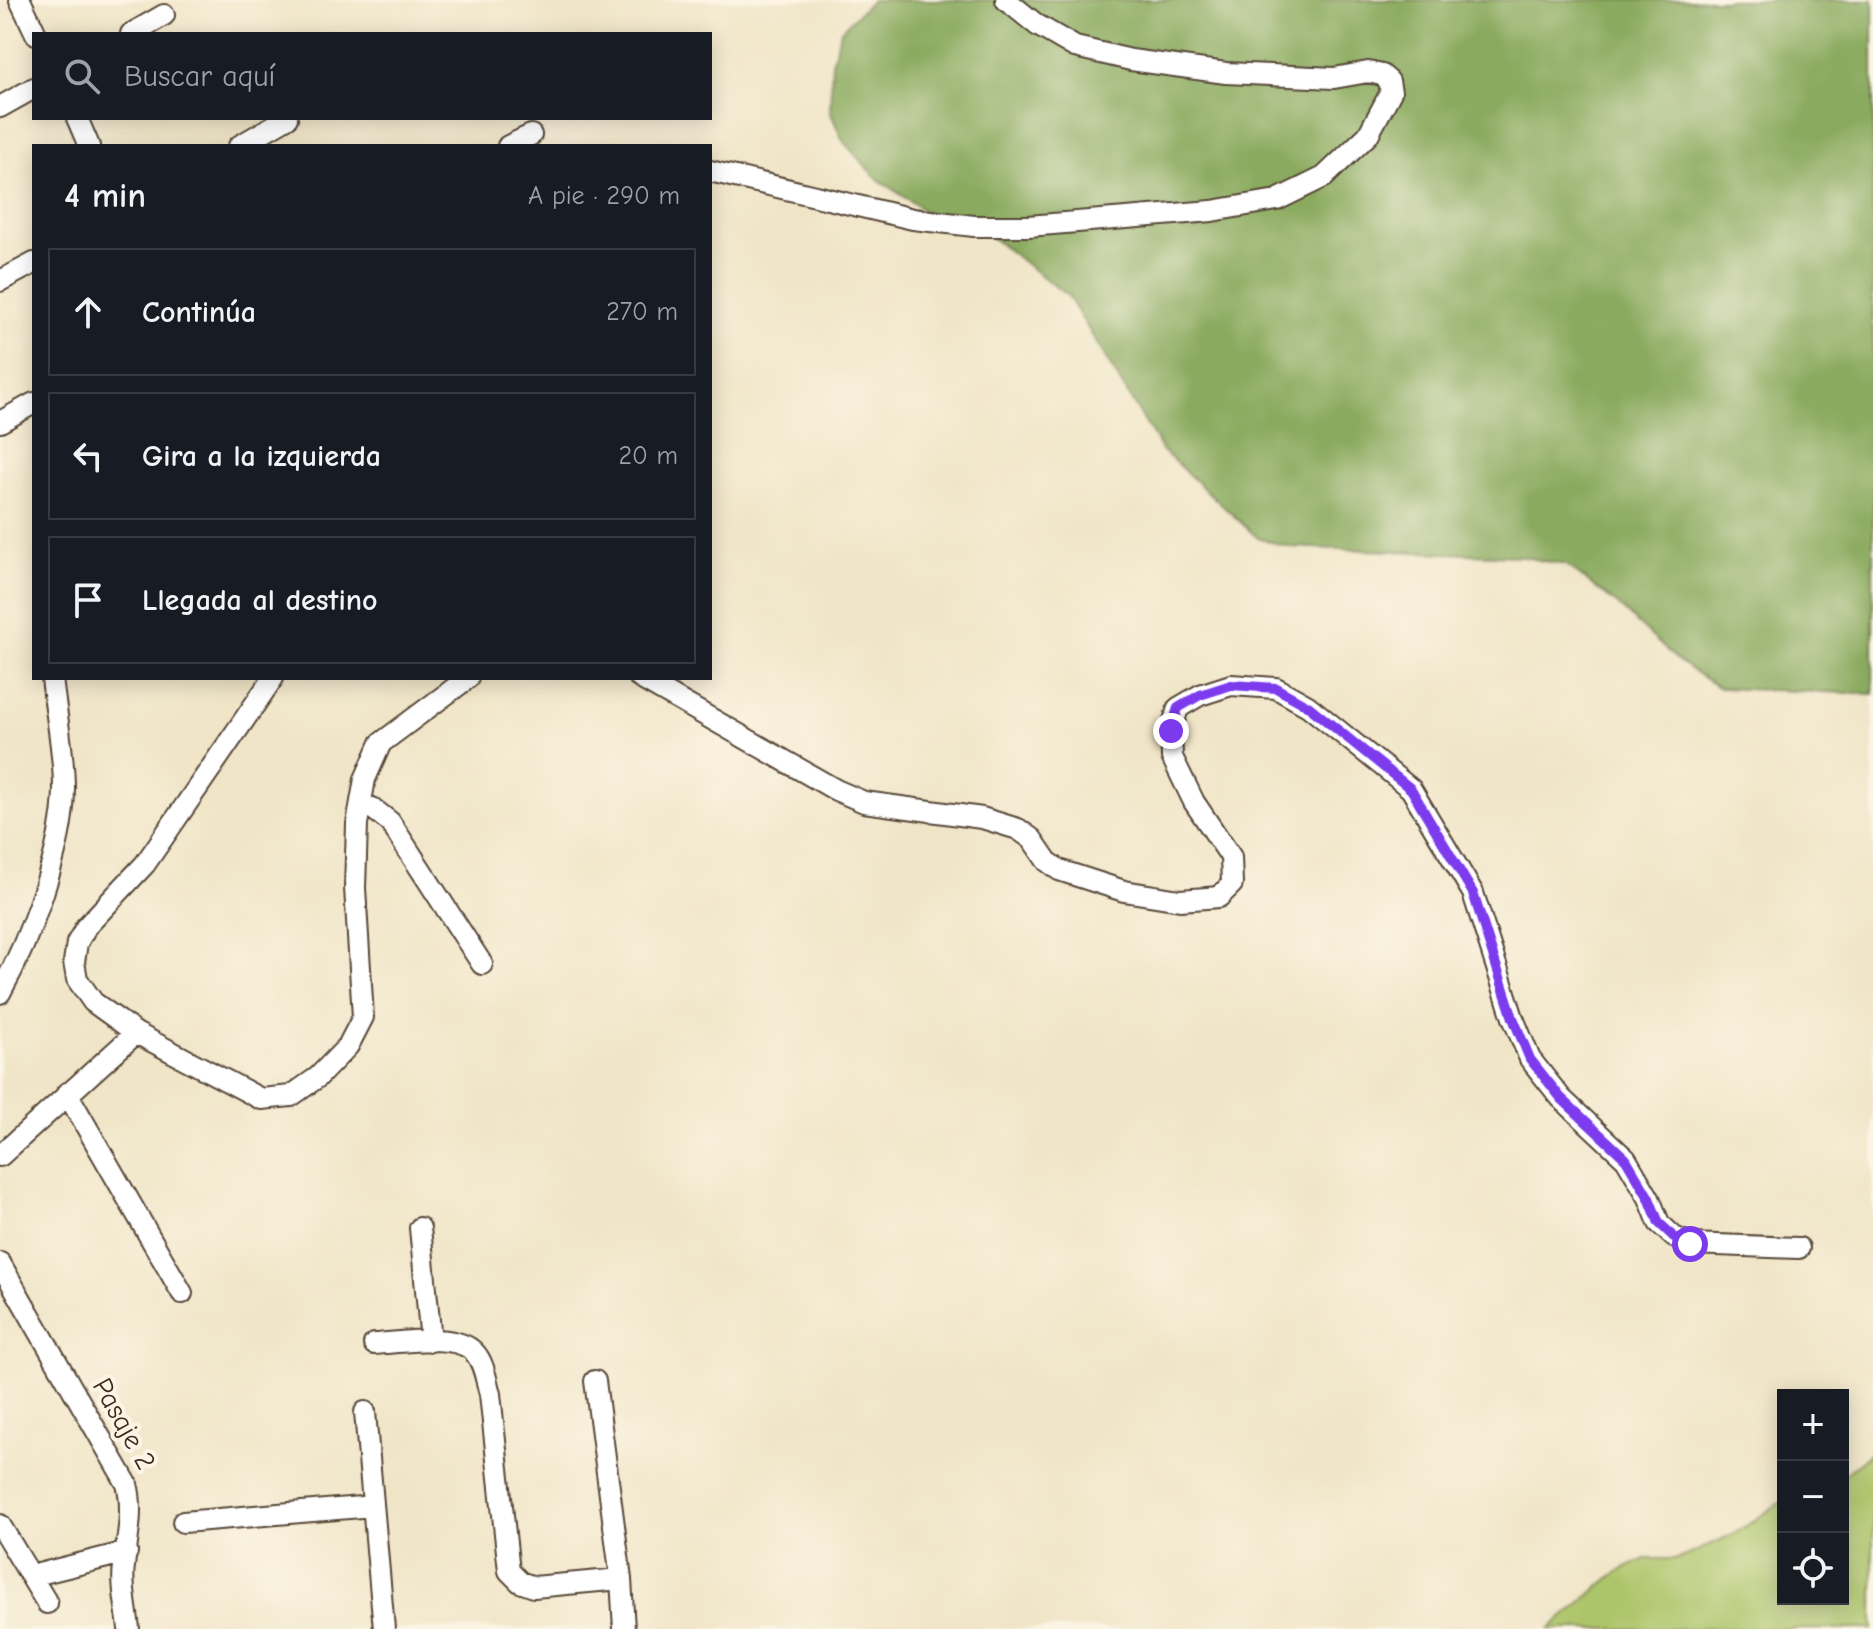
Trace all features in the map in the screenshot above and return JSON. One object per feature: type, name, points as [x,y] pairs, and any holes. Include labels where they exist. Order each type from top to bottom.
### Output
[{"type":"street","points":[[20,0],[35,32]]},
{"type":"street","points":[[712,171],[913,219],[974,226],[1028,226],[1212,211],[1277,200],[1324,177],[1368,135],[1391,92],[1389,81],[1382,75],[1368,72],[1334,78],[1226,73],[1131,60],[1075,47],[1037,25],[1006,0]]},
{"type":"street","points":[[134,32],[164,15]]},
{"type":"street","points":[[0,107],[32,89]]},
{"type":"street","points":[[78,120],[88,144]]},
{"type":"street","points":[[242,144],[284,120]]},
{"type":"street","points":[[512,144],[531,135]]},
{"type":"street","points":[[0,281],[32,264]]},
{"type":"street","points":[[0,422],[32,404]]},
{"type":"street","points":[[0,993],[24,948],[60,831],[64,790],[52,680]]},
{"type":"street","points":[[272,680],[145,864],[86,927],[77,943],[74,962],[77,979],[93,1002],[136,1033],[261,1099],[291,1096],[328,1067],[348,1046],[363,1017],[355,888],[365,779],[381,743],[465,680]]},
{"type":"street","points":[[644,680],[864,802],[982,818],[1018,829],[1032,839],[1047,861],[1059,870],[1124,891],[1180,900],[1219,897],[1232,884],[1231,857],[1194,802],[1172,757],[1171,731],[1178,708],[1200,695],[1231,685],[1276,688],[1308,706],[1411,789],[1473,893],[1513,1018],[1530,1059],[1561,1098],[1626,1159],[1649,1198],[1659,1223],[1674,1237],[1690,1244],[1799,1248]]},
{"type":"street","points":[[361,803],[390,822],[482,964]]},
{"type":"street","points":[[0,1156],[136,1033]]},
{"type":"street","points":[[67,1093],[182,1293]]},
{"type":"street","points":[[420,1228],[431,1341]]},
{"type":"street","name":"Pasaje 2","points":[[0,1263],[127,1484],[131,1497],[123,1567],[129,1629]]},
{"type":"street","points":[[374,1344],[460,1342],[475,1353],[490,1394],[509,1571],[520,1582],[534,1587],[621,1579]]},
{"type":"street","points":[[595,1381],[621,1579],[624,1629]]},
{"type":"street","points":[[365,1412],[384,1629]]},
{"type":"street","points":[[183,1522],[373,1506]]},
{"type":"street","points":[[0,1525],[47,1603]]},
{"type":"street","points":[[31,1576],[127,1552]]},
{"type":"green space","points":[[872,0],[1873,0],[1873,694],[1719,688],[1678,661],[1618,605],[1566,565],[1518,556],[1289,547],[1258,538],[1162,450],[1068,296],[991,237],[929,214],[875,177],[843,141],[830,111],[832,62],[841,30]]},
{"type":"green space","points":[[1873,1451],[1873,1629],[1549,1629],[1616,1573],[1645,1559],[1678,1559],[1693,1553],[1737,1532],[1777,1505],[1777,1605],[1849,1605],[1849,1470]]},
{"type":"route","points":[[1171,731],[1178,708],[1200,695],[1231,685],[1276,688],[1308,706],[1411,789],[1473,893],[1513,1018],[1530,1059],[1561,1098],[1626,1159],[1649,1198],[1659,1223],[1674,1237],[1690,1244]]}]
